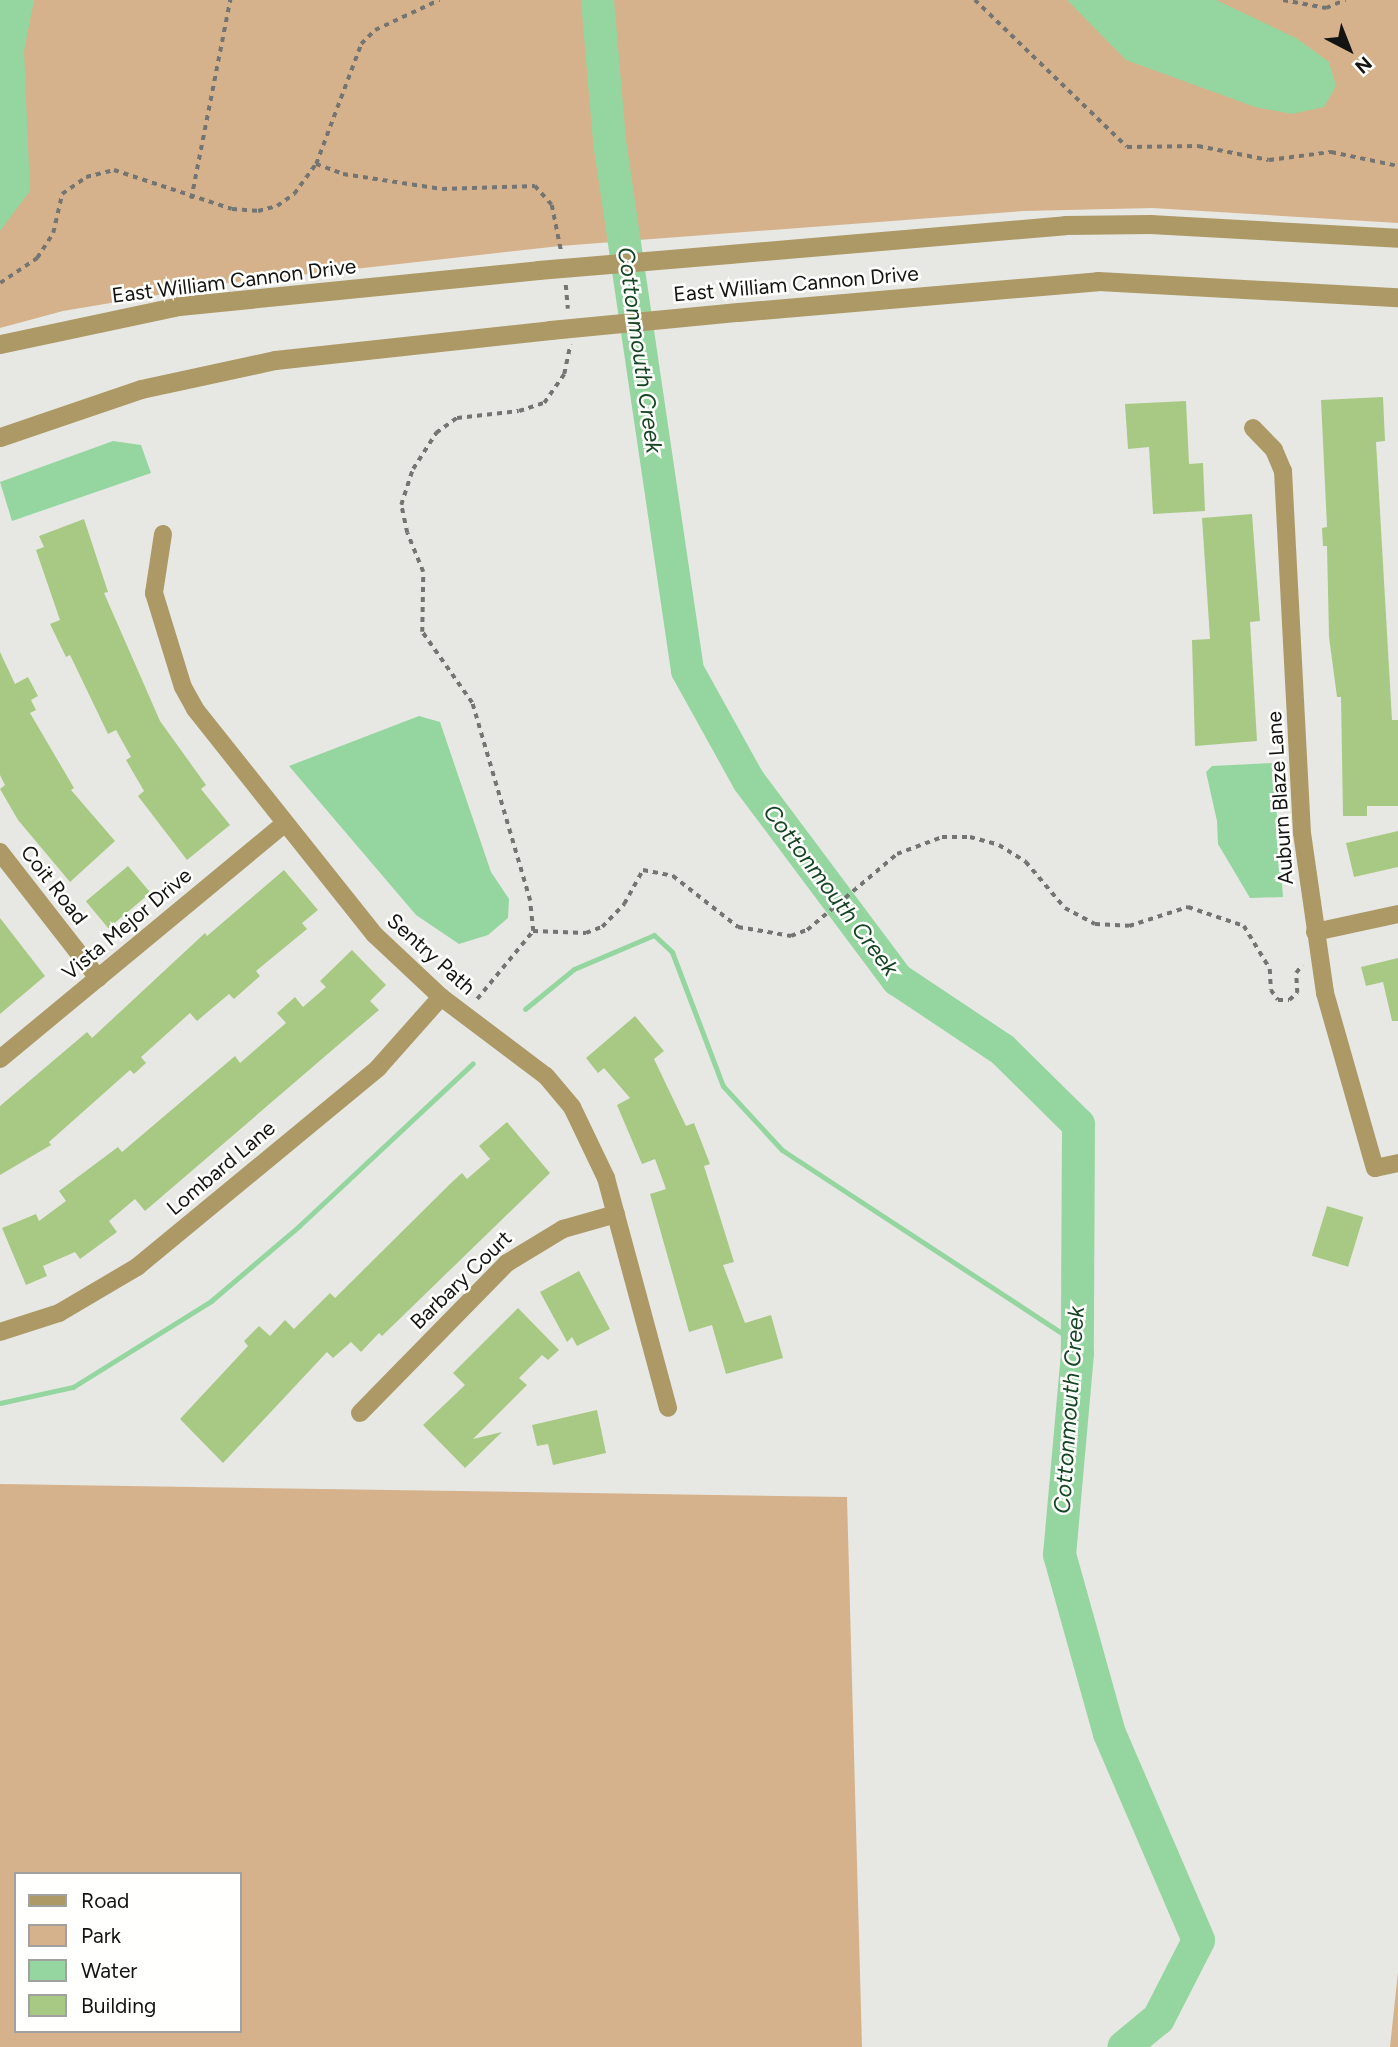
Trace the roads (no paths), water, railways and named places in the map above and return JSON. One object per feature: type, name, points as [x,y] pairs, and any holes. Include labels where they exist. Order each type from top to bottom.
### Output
[{"type":"street","name":"East William Cannon Drive","points":[[0,344],[179,306],[538,270],[1065,225],[1150,224],[1398,238]]},
{"type":"street","name":"East William Cannon Drive","points":[[0,437],[141,389],[275,360],[550,330],[1098,281],[1398,297]]},
{"type":"street","name":"Auburn Blaze Lane","points":[[1253,428],[1274,450],[1283,471],[1302,833],[1315,932],[1338,1046],[1375,1168],[1398,1163]]},
{"type":"street","name":"Sentry Path","points":[[163,534],[154,593],[183,687],[195,709],[375,935],[441,996],[546,1076],[572,1107],[595,1147],[616,1214],[668,1408]]},
{"type":"street","name":"Vista Mejor Drive","points":[[0,1059],[284,824]]},
{"type":"street","name":"Coit Road","points":[[0,852],[98,978]]},
{"type":"street","points":[[1315,932],[1398,914]]},
{"type":"street","name":"Lombard Lane","points":[[0,1332],[59,1313],[137,1267],[378,1068],[441,996]]},
{"type":"street","name":"Barbary Court","points":[[360,1413],[507,1262],[563,1229],[616,1214]]},
{"type":"water","points":[[0,0],[34,0],[24,51],[30,191],[0,231]]},
{"type":"water","points":[[1067,0],[1216,0],[1296,38],[1329,62],[1336,86],[1324,107],[1292,114],[1255,107],[1126,60]]},
{"type":"water","points":[[113,441],[141,445],[151,473],[12,521],[0,482]]},
{"type":"water","points":[[419,716],[440,722],[491,872],[509,899],[508,918],[488,935],[459,944],[416,915],[289,766]]},
{"type":"water","points":[[1273,763],[1283,897],[1250,898],[1218,844],[1217,821],[1206,772],[1212,766]]},
{"type":"waterway","name":"Cottonmouth Creek","points":[[597,0],[609,141],[687,670],[748,780],[897,979],[1002,1049],[1078,1124],[1077,1353],[1059,1554],[1109,1733],[1198,1940],[1158,2018],[1123,2047]]},
{"type":"waterway","points":[[525,1009],[574,969],[654,935],[672,952],[723,1086],[782,1150],[1077,1343]]},
{"type":"waterway","points":[[0,1403],[73,1387],[211,1301],[299,1226],[473,1063]]}]
